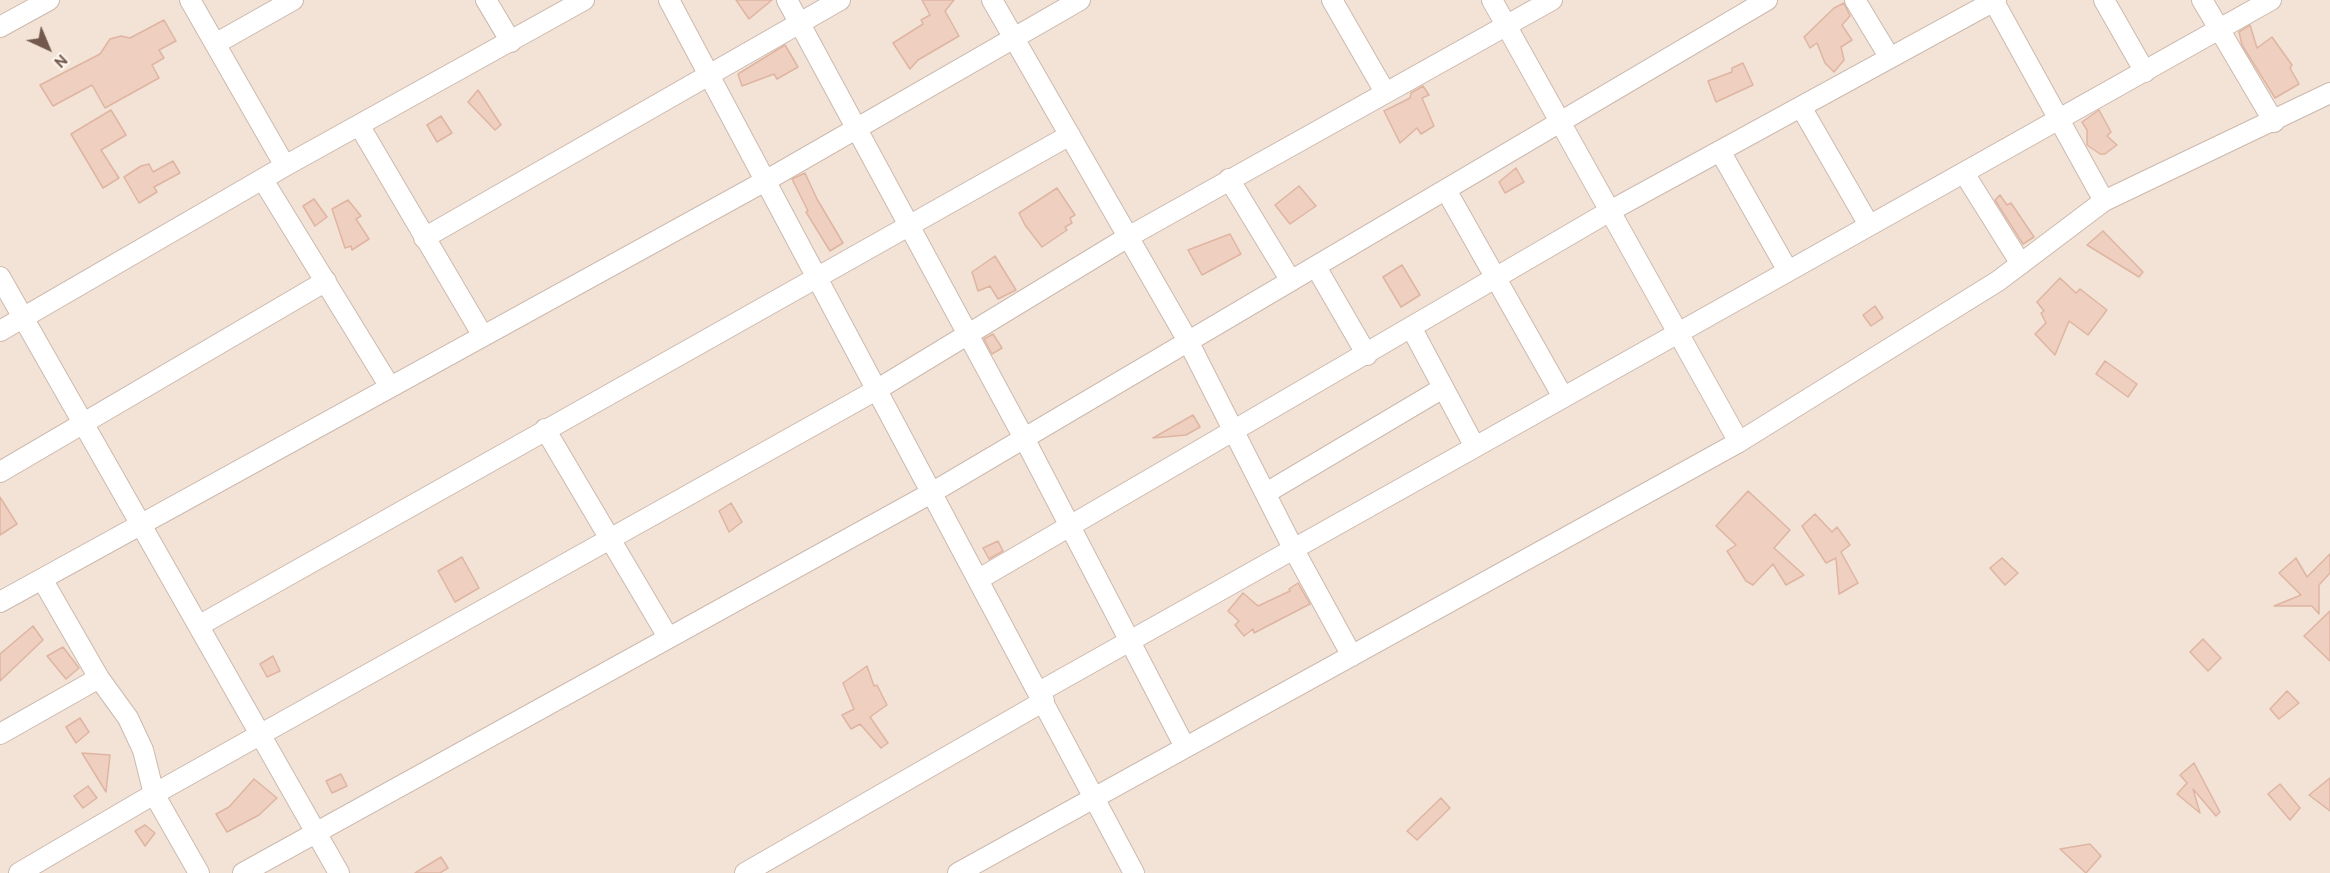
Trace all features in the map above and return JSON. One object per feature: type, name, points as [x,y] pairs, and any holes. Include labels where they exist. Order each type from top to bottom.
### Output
[{"type":"street","points":[[0,27],[49,0]]},
{"type":"street","points":[[189,0],[285,166]]},
{"type":"street","points":[[215,44],[293,0]]},
{"type":"street","points":[[486,0],[511,42]]},
{"type":"street","points":[[0,331],[285,166],[584,0]]},
{"type":"street","points":[[669,0],[819,277],[1134,873]]},
{"type":"street","points":[[787,0],[1024,438],[1185,747]]},
{"type":"street","points":[[424,238],[840,0]]},
{"type":"street","points":[[992,0],[1188,341],[1294,550],[1352,656]]},
{"type":"street","points":[[0,602],[767,180],[1080,0]]},
{"type":"street","points":[[1332,0],[1386,92]]},
{"type":"street","points":[[1492,0],[1739,442]]},
{"type":"street","points":[[19,873],[154,794],[878,388],[1128,237],[1229,179],[1552,0]]},
{"type":"street","points":[[243,873],[933,492],[1767,0]]},
{"type":"street","points":[[1855,0],[1890,58]]},
{"type":"street","points":[[979,579],[1610,212],[1994,0],[2103,201]]},
{"type":"street","points":[[2104,0],[2145,72]]},
{"type":"street","points":[[2202,0],[2274,122]]},
{"type":"street","points":[[746,873],[1130,641],[2271,0]]},
{"type":"street","points":[[958,873],[1739,442],[1890,350],[2021,264],[2103,201],[2274,122],[2330,93]]},
{"type":"street","points":[[1802,107],[1869,225]]},
{"type":"street","points":[[358,125],[483,336]]},
{"type":"street","points":[[200,625],[1070,135]]},
{"type":"street","points":[[1720,152],[1788,271]]},
{"type":"street","points":[[1965,172],[2021,264]]},
{"type":"street","points":[[1229,179],[1291,281]]},
{"type":"street","points":[[263,180],[390,387]]},
{"type":"street","points":[[1446,190],[1498,278],[1563,397]]},
{"type":"street","points":[[1316,267],[1367,355]]},
{"type":"street","points":[[0,277],[339,873]]},
{"type":"street","points":[[0,472],[326,281]]},
{"type":"street","points":[[1412,328],[1475,447]]},
{"type":"street","points":[[1266,493],[1443,388]]},
{"type":"street","points":[[545,429],[668,637]]},
{"type":"street","points":[[42,579],[99,678],[117,700],[137,735],[148,766],[154,794],[199,873]]},
{"type":"street","points":[[0,734],[99,678]]},
{"type":"shaded area","points":[[0,0],[2330,0],[2330,873],[0,873]]},
{"type":"building","points":[[736,0],[772,0],[749,19]]},
{"type":"building","points":[[922,0],[954,0],[945,11],[959,36],[918,60],[910,69],[893,43],[923,24],[921,20],[930,15]]},
{"type":"building","points":[[1844,3],[1850,16],[1842,25],[1852,40],[1841,47],[1844,60],[1834,72],[1825,63],[1817,43],[1810,48],[1804,37],[1834,8]]},
{"type":"building","points":[[164,20],[176,41],[159,50],[164,58],[152,65],[159,78],[105,108],[92,85],[53,106],[40,85],[100,54],[110,39],[121,36],[130,38]]},
{"type":"building","points":[[2250,25],[2257,48],[2272,37],[2292,65],[2290,68],[2299,84],[2275,98],[2242,45],[2239,32]]},
{"type":"building","points":[[785,45],[798,67],[777,79],[774,74],[742,86],[738,74]]},
{"type":"building","points":[[1743,63],[1753,85],[1716,102],[1708,81],[1732,72],[1732,68]]},
{"type":"building","points":[[1423,86],[1429,95],[1422,98],[1434,126],[1421,134],[1417,128],[1400,143],[1384,111],[1410,98],[1411,93]]},
{"type":"building","points":[[478,90],[501,125],[495,130],[468,102]]},
{"type":"building","points":[[111,110],[126,135],[101,150],[119,178],[103,188],[71,134]]},
{"type":"building","points":[[2099,110],[2111,132],[2107,136],[2117,145],[2105,154],[2100,154],[2087,145],[2087,130],[2082,122]]},
{"type":"building","points":[[441,116],[452,133],[437,142],[427,125]]},
{"type":"building","points":[[173,161],[180,173],[154,187],[157,192],[139,203],[124,177],[141,166],[149,164],[153,172]]},
{"type":"building","points":[[1516,168],[1524,182],[1505,193],[1499,182]]},
{"type":"building","points":[[805,173],[817,199],[843,243],[830,251],[806,212],[808,211],[792,179]]},
{"type":"building","points":[[1299,186],[1316,206],[1290,224],[1275,205]]},
{"type":"building","points":[[1057,188],[1075,215],[1070,218],[1072,223],[1065,227],[1067,230],[1042,247],[1019,213]]},
{"type":"building","points":[[2000,195],[2007,205],[2011,203],[2034,237],[2023,244],[1995,200]]},
{"type":"building","points":[[314,199],[327,217],[315,226],[303,206]]},
{"type":"building","points":[[348,200],[361,216],[356,219],[369,239],[352,250],[351,246],[345,248],[332,209]]},
{"type":"building","points":[[2103,231],[2143,272],[2139,277],[2087,245]]},
{"type":"building","points":[[1230,234],[1241,254],[1202,275],[1188,250]]},
{"type":"building","points":[[995,256],[1016,290],[998,299],[990,286],[978,291],[972,272]]},
{"type":"building","points":[[1402,265],[1420,295],[1401,307],[1383,277]]},
{"type":"building","points":[[2060,278],[2076,293],[2080,289],[2107,310],[2088,335],[2069,321],[2055,355],[2035,334],[2046,323],[2041,313],[2044,311],[2037,302]]},
{"type":"building","points":[[1875,306],[1883,318],[1871,326],[1863,315]]},
{"type":"building","points":[[993,334],[1002,348],[992,354],[984,339]]},
{"type":"building","points":[[2105,361],[2137,384],[2128,397],[2096,374]]},
{"type":"building","points":[[1193,415],[1200,427],[1186,435],[1153,438]]},
{"type":"building","points":[[1748,491],[1790,530],[1774,548],[1804,575],[1786,585],[1773,564],[1753,585],[1746,581],[1727,551],[1736,545],[1716,526]]},
{"type":"building","points":[[0,497],[17,524],[0,535]]},
{"type":"building","points":[[731,503],[742,522],[729,532],[719,511]]},
{"type":"building","points":[[1815,514],[1832,532],[1837,527],[1850,545],[1841,552],[1858,583],[1839,594],[1836,558],[1826,563],[1802,526]]},
{"type":"building","points":[[998,541],[1003,551],[989,559],[983,548]]},
{"type":"building","points":[[2330,554],[2330,573],[2319,585],[2319,614],[2312,606],[2274,606],[2301,595],[2279,573],[2296,558],[2307,577]]},
{"type":"building","points":[[462,557],[479,588],[455,602],[438,571]]},
{"type":"building","points":[[2002,558],[2018,573],[2005,585],[1990,568]]},
{"type":"building","points":[[1298,583],[1310,604],[1254,633],[1253,629],[1244,636],[1235,625],[1239,621],[1228,611],[1243,593],[1258,606],[1290,591],[1289,589]]},
{"type":"building","points":[[2330,611],[2330,661],[2304,636]]},
{"type":"building","points":[[33,626],[43,640],[0,681],[0,654]]},
{"type":"building","points":[[2203,639],[2221,658],[2208,671],[2190,652]]},
{"type":"building","points":[[63,647],[79,668],[66,679],[47,656]]},
{"type":"building","points":[[273,656],[280,671],[267,677],[260,664]]},
{"type":"building","points":[[867,666],[874,686],[877,685],[887,705],[870,717],[888,743],[881,748],[860,724],[851,729],[842,715],[854,709],[843,683]]},
{"type":"building","points":[[2287,691],[2299,703],[2279,719],[2270,709]]},
{"type":"building","points":[[80,718],[89,732],[76,743],[66,727]]},
{"type":"building","points":[[82,753],[110,755],[106,792]]},
{"type":"building","points":[[2194,763],[2220,812],[2216,816],[2193,789],[2200,813],[2177,794],[2187,783],[2180,775]]},
{"type":"building","points":[[341,774],[347,786],[332,793],[326,781]]},
{"type":"building","points":[[2330,778],[2330,811],[2309,795]]},
{"type":"building","points":[[254,779],[277,798],[259,815],[227,832],[216,814],[229,807]]},
{"type":"building","points":[[2280,784],[2300,808],[2290,820],[2268,794]]},
{"type":"building","points":[[88,786],[97,798],[83,808],[74,796]]},
{"type":"building","points":[[1441,798],[1450,808],[1417,840],[1407,831]]},
{"type":"building","points":[[145,825],[155,833],[145,846],[135,831]]},
{"type":"building","points":[[2090,844],[2101,856],[2086,873],[2060,849]]},
{"type":"building","points":[[441,857],[448,868],[440,873],[415,873]]}]
